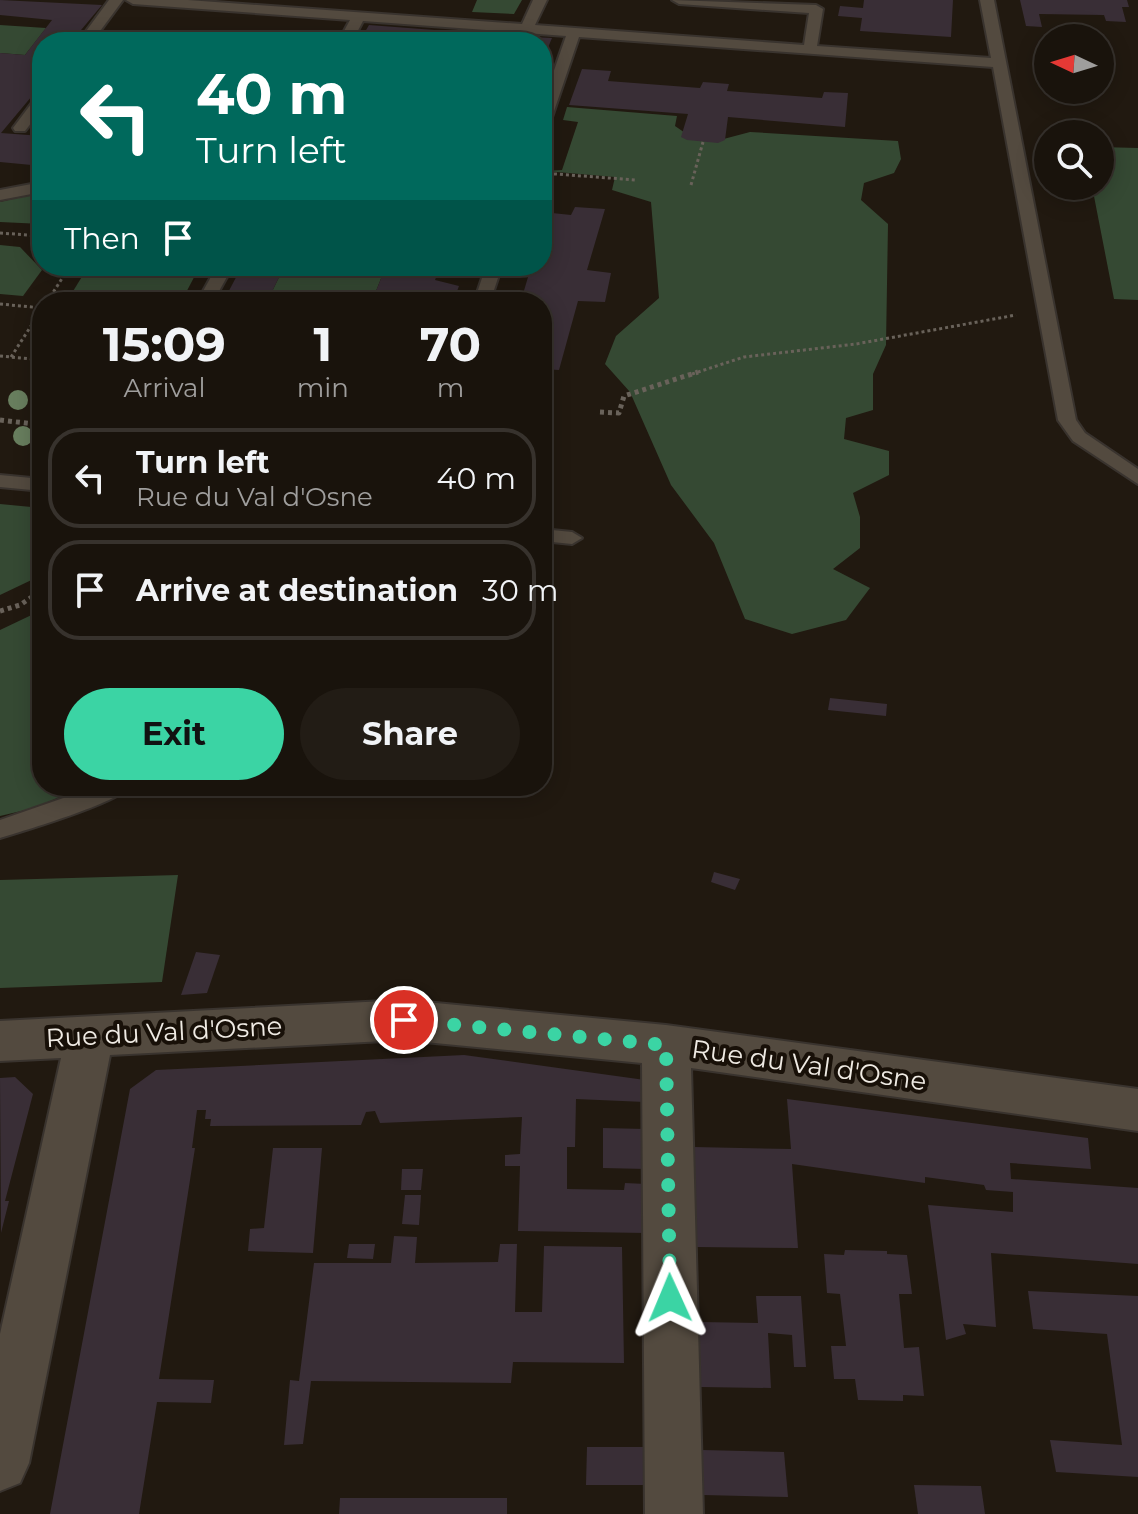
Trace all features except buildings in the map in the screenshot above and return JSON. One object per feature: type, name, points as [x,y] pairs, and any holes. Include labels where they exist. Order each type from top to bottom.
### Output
[{"type":"street","name":"Rue du Val d'Osne","points":[[0,1041],[404,1020],[666,1045],[1138,1110]]},
{"type":"street","points":[[0,1463],[90,1037]]},
{"type":"street","points":[[666,1045],[674,1514]]},
{"type":"lane","points":[[92,32],[116,0]]},
{"type":"lane","points":[[133,0],[249,4],[353,16],[999,63]]},
{"type":"lane","points":[[348,32],[356,0]]},
{"type":"lane","points":[[526,29],[540,0]]},
{"type":"lane","points":[[679,0],[816,9],[810,48]]},
{"type":"lane","points":[[987,0],[1064,408],[1072,430],[1138,478]]},
{"type":"lane","points":[[552,97],[574,32]]},
{"type":"lane","points":[[20,128],[32,112]]},
{"type":"lane","points":[[0,195],[32,189]]},
{"type":"lane","points":[[0,481],[32,484]]},
{"type":"lane","points":[[552,536],[572,538]]},
{"type":"lane","points":[[0,829],[96,796]]},
{"type":"path","points":[[691,185],[703,142]]},
{"type":"path","points":[[552,174],[636,180]]},
{"type":"path","points":[[0,233],[32,235]]},
{"type":"path","points":[[0,304],[32,308]]},
{"type":"path","points":[[600,412],[619,413],[624,396],[744,357],[856,344],[1019,314],[1045,315]]},
{"type":"path","points":[[11,357],[32,324]]},
{"type":"path","points":[[0,356],[32,359]]},
{"type":"path","points":[[0,420],[32,424]]},
{"type":"path","points":[[0,611],[20,605],[32,597]]},
{"type":"green space","points":[[477,0],[522,0],[514,14],[472,12]]},
{"type":"green space","points":[[0,25],[46,28],[43,32],[32,32],[32,46],[25,55],[0,53]]},
{"type":"green space","points":[[567,107],[677,116],[675,126],[691,137],[716,141],[750,132],[898,141],[901,159],[894,173],[864,183],[861,200],[888,224],[886,345],[873,374],[873,410],[846,418],[844,439],[889,451],[889,475],[853,493],[860,517],[860,548],[833,569],[870,588],[846,620],[792,634],[745,619],[714,543],[671,485],[630,392],[605,364],[616,336],[659,298],[651,202],[612,190],[615,177],[552,172],[562,170],[578,122],[563,120]]},
{"type":"green space","points":[[1114,147],[1138,148],[1138,300],[1114,299],[1095,200],[1114,200]]},
{"type":"green space","points":[[32,194],[32,224],[0,222],[0,202]]},
{"type":"green space","points":[[0,245],[20,247],[32,260],[32,276],[38,276],[23,296],[0,294]]},
{"type":"green space","points":[[82,276],[195,276],[186,292],[73,292]]},
{"type":"green space","points":[[280,276],[382,276],[376,291],[387,292],[272,292]]},
{"type":"green space","points":[[0,504],[32,507],[32,580],[0,595]]},
{"type":"green space","points":[[32,615],[32,796],[62,796],[34,808],[0,816],[0,630]]},
{"type":"green space","points":[[178,875],[162,982],[0,988],[0,880]]},
{"type":"route","points":[[404,1020],[666,1045],[670,1298]]}]
